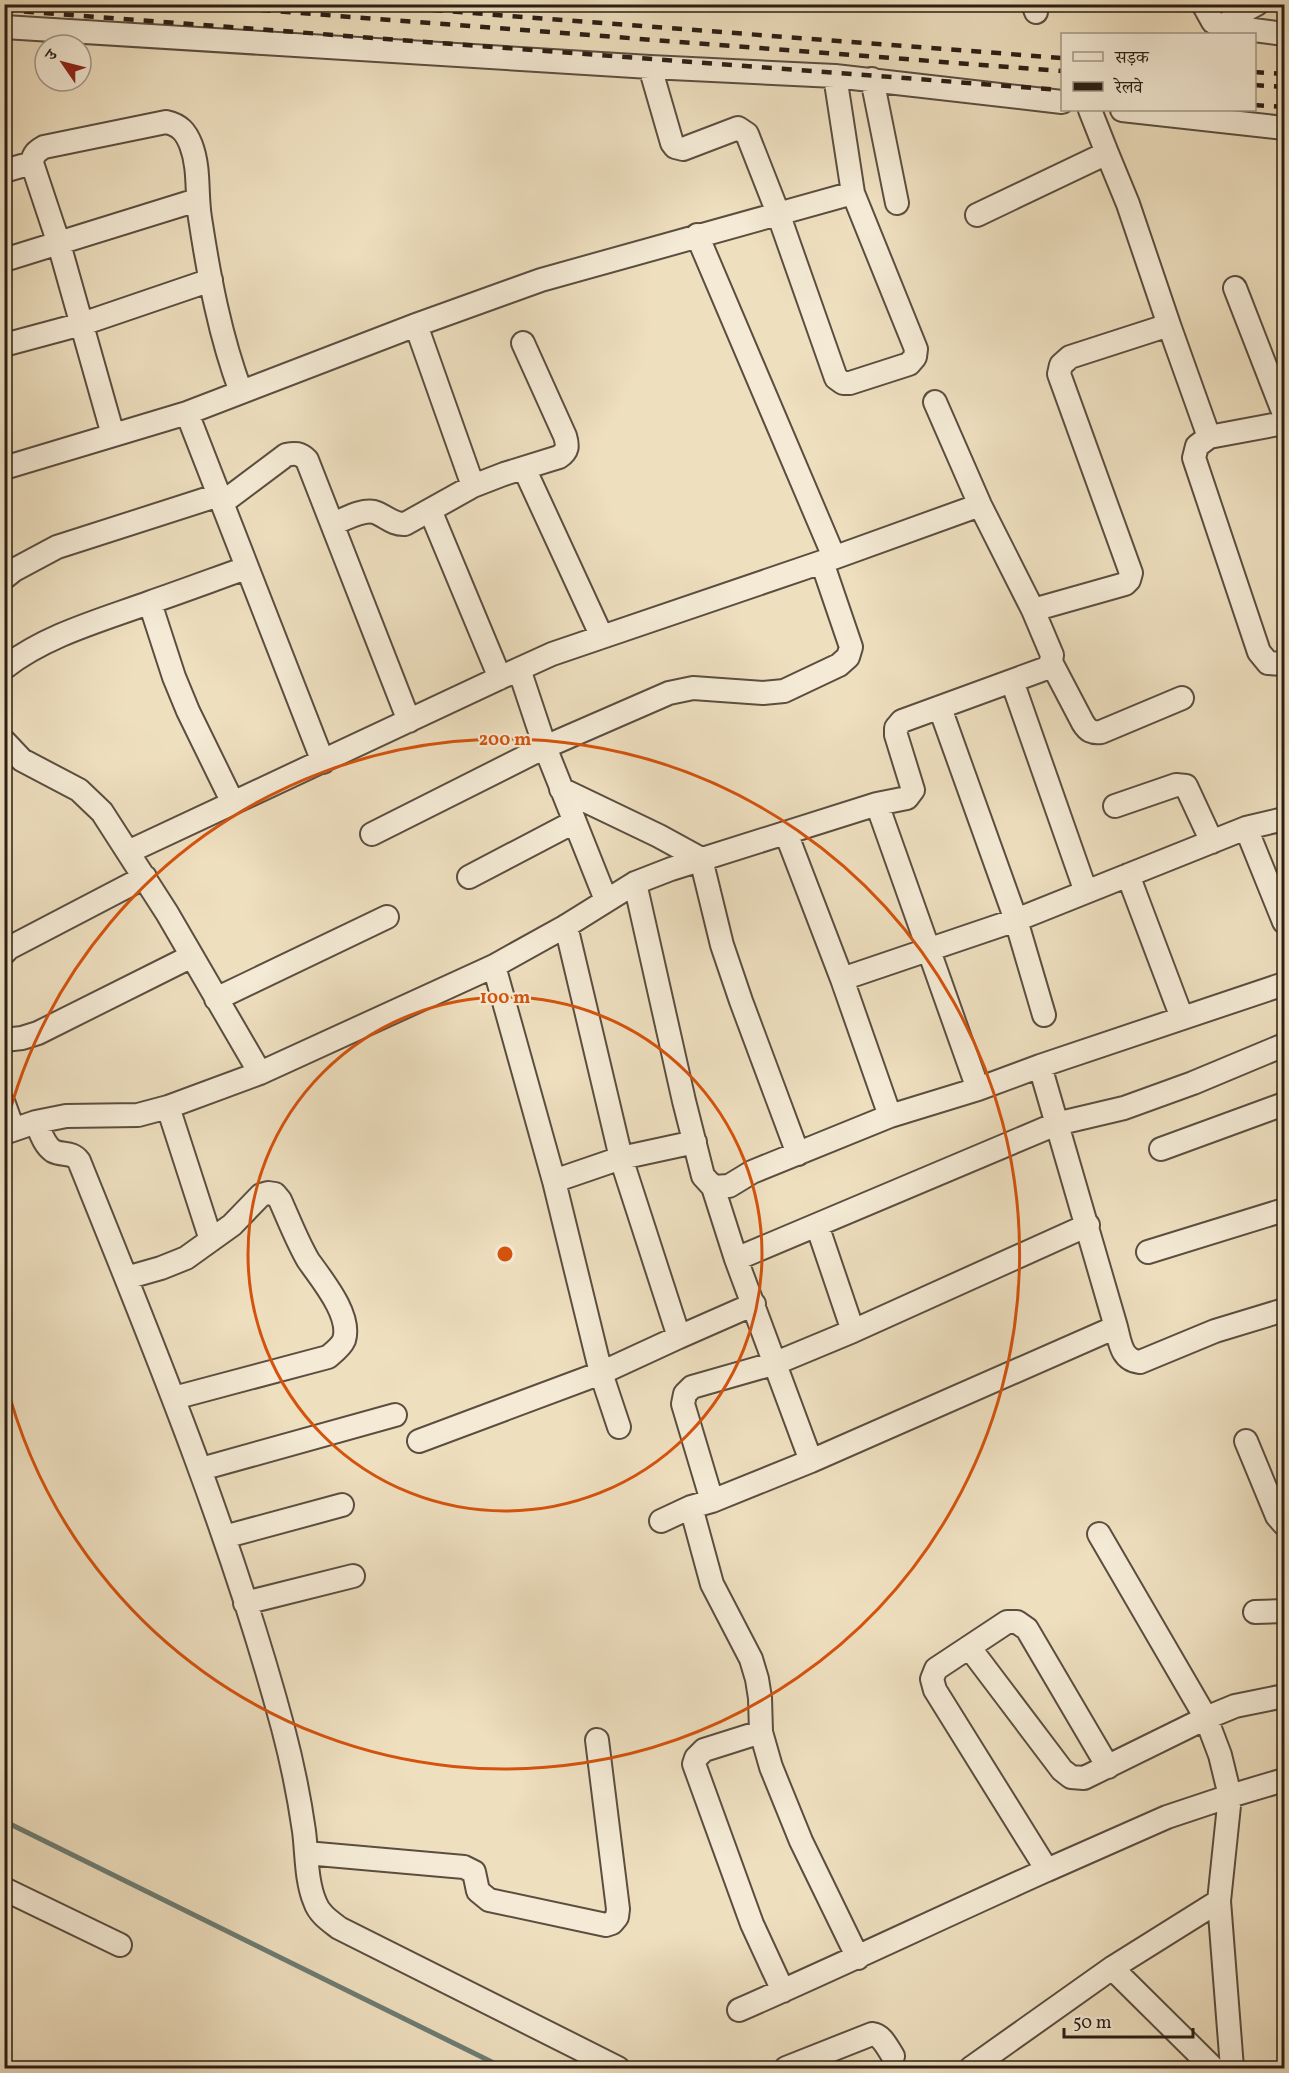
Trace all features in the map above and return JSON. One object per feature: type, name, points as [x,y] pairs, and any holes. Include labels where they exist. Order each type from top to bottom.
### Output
[{"type":"street","points":[[1203,4],[1213,22],[1223,26],[1284,34]]},
{"type":"street","points":[[1223,26],[1257,4]]},
{"type":"street","points":[[4,27],[650,68],[835,76],[1061,102]]},
{"type":"street","points":[[4,44],[31,30]]},
{"type":"street","points":[[650,68],[675,147],[683,149],[733,129],[742,130],[747,134],[778,213],[836,378],[843,383],[850,383],[909,364],[915,357],[916,348],[854,193],[835,76]]},
{"type":"street","points":[[872,79],[897,202]]},
{"type":"street","points":[[1090,111],[1128,204],[1209,437]]},
{"type":"street","points":[[1131,111],[1284,128]]},
{"type":"street","points":[[113,435],[59,244],[32,163],[33,156],[44,147],[166,122],[176,124],[184,131],[197,164],[197,200],[223,338],[241,392]]},
{"type":"street","points":[[976,215],[1107,153]]},
{"type":"street","points":[[4,171],[32,163]]},
{"type":"street","points":[[4,468],[187,413],[416,325],[541,280],[854,193]]},
{"type":"street","points":[[4,260],[197,200]]},
{"type":"street","points":[[372,834],[545,747],[669,693],[693,688],[763,693],[784,690],[839,666],[848,657],[851,648],[828,559],[697,236]]},
{"type":"street","points":[[4,345],[81,324],[212,280]]},
{"type":"street","points":[[1235,288],[1284,414]]},
{"type":"street","points":[[416,325],[473,486]]},
{"type":"street","points":[[1033,610],[1125,584],[1131,573],[1059,374],[1061,364],[1070,357],[1169,326]]},
{"type":"street","points":[[332,524],[364,512],[373,512],[398,524],[405,524],[473,486],[560,457],[566,452],[567,444],[523,343]]},
{"type":"street","points":[[4,1104],[9,1131],[36,1122],[66,1116],[138,1115],[168,1107],[260,1073],[494,966],[566,926],[635,883],[701,859],[877,804],[907,798],[913,790],[896,735],[896,728],[902,721],[1047,668],[1052,656],[1033,610],[980,505],[935,402]]},
{"type":"street","points":[[187,413],[323,762]]},
{"type":"street","points":[[1284,423],[1209,437],[1197,446],[1194,458],[1259,652],[1268,663],[1284,664]]},
{"type":"street","points":[[4,578],[14,570],[57,547],[220,499],[286,455],[301,454],[307,460],[409,721]]},
{"type":"street","points":[[524,468],[602,637]]},
{"type":"street","points":[[128,852],[552,654],[980,505]]},
{"type":"street","points":[[430,510],[545,747],[606,900]]},
{"type":"street","points":[[4,668],[16,658],[103,618],[246,568]]},
{"type":"street","points":[[150,603],[184,702],[233,803]]},
{"type":"street","points":[[1051,662],[1083,723],[1088,730],[1094,733],[1182,698]]},
{"type":"street","points":[[1012,681],[1086,892]]},
{"type":"street","points":[[940,708],[1016,920],[1044,1015]]},
{"type":"street","points":[[4,741],[22,760],[79,790],[102,812],[145,877],[260,1073]]},
{"type":"street","points":[[1115,806],[1176,786],[1186,786],[1212,842]]},
{"type":"street","points":[[561,789],[701,859],[722,945],[798,1154]]},
{"type":"street","points":[[877,804],[978,1089]]},
{"type":"street","points":[[842,980],[1016,920],[1246,828],[1284,819]]},
{"type":"street","points":[[469,877],[574,822]]},
{"type":"street","points":[[1246,828],[1284,922]]},
{"type":"street","points":[[786,833],[842,980],[890,1116]]},
{"type":"street","points":[[1128,875],[1182,1018]]},
{"type":"street","points":[[4,953],[9,948],[145,877]]},
{"type":"street","points":[[635,883],[704,1176],[712,1187],[736,1259],[811,1461]]},
{"type":"street","points":[[216,999],[387,917]]},
{"type":"street","points":[[566,926],[621,1158],[679,1337]]},
{"type":"street","points":[[4,1041],[38,1033],[192,956]]},
{"type":"street","points":[[494,966],[554,1181],[601,1373],[619,1427]]},
{"type":"street","points":[[712,1187],[729,1186],[752,1172],[890,1116],[978,1089],[1284,984]]},
{"type":"street","points":[[736,1259],[1056,1124],[1124,1108],[1193,1083],[1284,1045]]},
{"type":"street","points":[[1040,1066],[1124,1355],[1131,1361],[1140,1362],[1215,1331],[1284,1311]]},
{"type":"street","points":[[1161,1149],[1284,1104]]},
{"type":"street","points":[[168,1107],[211,1240]]},
{"type":"street","points":[[36,1122],[46,1145],[52,1150],[69,1153],[79,1161],[201,1469],[283,1728],[293,1768],[315,1904],[325,1918],[332,1923],[618,2068]]},
{"type":"street","points":[[554,1181],[621,1158],[695,1142]]},
{"type":"street","points":[[126,1278],[186,1258],[232,1225],[261,1195],[268,1192],[275,1194],[280,1200],[307,1258],[336,1302],[344,1323],[344,1339],[328,1357],[174,1398]]},
{"type":"street","points":[[1148,1252],[1284,1210]]},
{"type":"street","points":[[817,1225],[853,1331]]},
{"type":"street","points":[[858,1958],[801,1841],[771,1767],[761,1732],[760,1698],[751,1659],[712,1584],[702,1504],[683,1404],[685,1394],[692,1387],[776,1363],[853,1331],[1088,1225]]},
{"type":"street","points":[[419,1442],[601,1373],[754,1304]]},
{"type":"street","points":[[661,1521],[811,1461],[1116,1327]]},
{"type":"street","points":[[201,1469],[395,1415]]},
{"type":"street","points":[[1246,1441],[1277,1516],[1284,1524]]},
{"type":"street","points":[[224,1537],[342,1504]]},
{"type":"street","points":[[1099,1534],[1206,1718],[1220,1755],[1230,1796],[1219,1901],[1232,2068]]},
{"type":"street","points":[[245,1603],[353,1576]]},
{"type":"street","points":[[1255,1612],[1284,1611]]},
{"type":"street","points":[[1047,1870],[935,1690],[932,1679],[936,1669],[1007,1622],[1017,1622],[1027,1629],[1108,1767]]},
{"type":"street","points":[[969,1647],[1062,1770],[1071,1777],[1084,1778],[1235,1706],[1284,1696]]},
{"type":"street","points":[[761,1732],[704,1750],[696,1758],[694,1764],[752,1924],[783,1991]]},
{"type":"street","points":[[306,1853],[464,1867],[474,1872],[478,1891],[489,1900],[606,1925],[612,1923],[617,1917],[618,1909],[597,1740]]},
{"type":"street","points":[[739,2010],[1167,1817],[1284,1780]]},
{"type":"street","points":[[4,1888],[120,1945]]},
{"type":"street","points":[[971,2068],[1112,1968],[1219,1901]]},
{"type":"street","points":[[1112,1968],[1213,2068]]},
{"type":"street","points":[[786,2068],[872,2034],[881,2038],[892,2056]]},
{"type":"waterway","points":[[4,1821],[504,2068]]},
{"type":"railway","points":[[181,4],[1061,71]]},
{"type":"railway","points":[[353,4],[1061,58]]},
{"type":"railway","points":[[4,10],[1061,90]]},
{"type":"railway","points":[[1256,72],[1284,74]]},
{"type":"railway","points":[[1256,85],[1284,87]]},
{"type":"railway","points":[[1256,105],[1284,107]]}]
